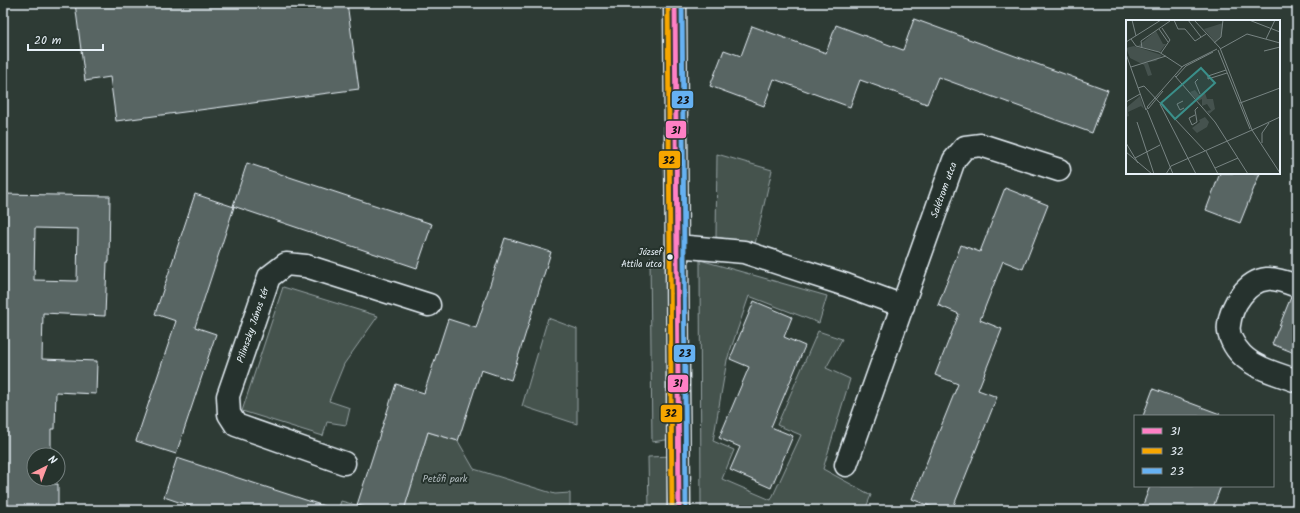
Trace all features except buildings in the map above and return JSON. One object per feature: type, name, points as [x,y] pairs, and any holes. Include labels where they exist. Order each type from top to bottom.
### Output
[{"type":"street","points":[[675,3],[679,510]]},
{"type":"street","name":"Salétrom utca","points":[[846,466],[954,160],[965,147],[981,145],[1059,170]]},
{"type":"street","points":[[677,246],[744,252],[839,282],[903,306]]},
{"type":"street","name":"Pilinszky János tér","points":[[344,463],[236,425],[229,414],[228,396],[269,277],[286,264],[306,266],[429,304]]},
{"type":"street","points":[[1297,286],[1268,278],[1253,283],[1239,296],[1228,325],[1232,342],[1242,355],[1259,366],[1297,381]]},
{"type":"green space","points":[[717,154],[772,170],[755,244],[716,237]]},
{"type":"green space","points":[[650,257],[671,261],[672,439],[652,442]]},
{"type":"green space","points":[[700,260],[827,296],[819,323],[749,296],[727,360],[713,441],[734,450],[722,479],[771,500],[801,435],[777,425],[818,331],[842,339],[826,368],[850,379],[823,469],[871,495],[865,510],[701,510]]},
{"type":"green space","points":[[283,287],[378,316],[344,364],[329,401],[350,408],[346,425],[327,422],[323,436],[242,411]]},
{"type":"green space","points":[[548,318],[577,329],[577,424],[522,406]]},
{"type":"green space","name":"Petőfi park","points":[[428,432],[458,441],[474,469],[555,494],[570,493],[570,510],[404,510]]},
{"type":"green space","points":[[672,456],[673,510],[649,510],[648,457]]},
{"type":"green space","points":[[341,501],[374,510],[338,510]]},
{"type":"transit line","name":"32","points":[[668,3],[672,510]]},
{"type":"transit line","name":"31","points":[[675,3],[679,510]]},
{"type":"transit line","name":"23","points":[[682,3],[686,510]]},
{"type":"place","name":"József Attila utca","points":[[670,257]]}]
